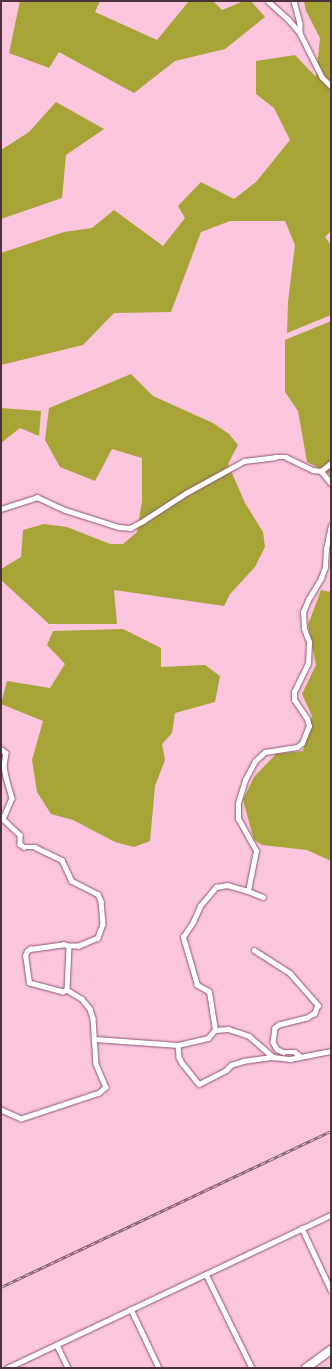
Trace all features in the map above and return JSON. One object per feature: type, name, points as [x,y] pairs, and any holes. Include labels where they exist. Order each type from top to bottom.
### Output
[{"type":"highway","points":[[306,1368],[331,1350]]},
{"type":"street","points":[[268,1],[288,19],[300,33],[322,77],[331,86]]},
{"type":"street","points":[[294,1],[300,23],[300,33]]},
{"type":"street","points":[[1,509],[37,497],[65,510],[120,527],[130,528],[186,493],[244,461],[275,457],[286,457],[313,470],[321,471],[331,483]]},
{"type":"street","points":[[321,471],[331,463]]},
{"type":"street","points":[[248,891],[256,851],[238,819],[238,803],[245,780],[255,761],[265,752],[297,747],[302,743],[309,726],[307,719],[294,700],[294,692],[308,663],[309,642],[304,629],[304,612],[308,600],[322,578],[331,526]]},
{"type":"street","points":[[1,749],[6,753],[4,766],[12,798],[3,819],[20,835],[20,844],[24,847],[35,847],[62,860],[72,881],[98,894],[101,901],[102,924],[98,938],[79,946],[69,946],[64,944],[30,949],[26,951],[25,956],[27,978],[29,982],[63,992],[67,990],[82,999],[90,1009],[95,1039],[96,1064],[106,1087],[99,1093],[20,1118],[1,1110]]},
{"type":"street","points":[[215,1030],[210,992],[197,985],[183,937],[193,922],[200,906],[216,887],[227,885],[263,897]]},
{"type":"street","points":[[67,990],[69,946]]},
{"type":"street","points":[[254,950],[290,973],[318,1005],[315,1013],[307,1018],[279,1025],[275,1028],[273,1042],[277,1049],[283,1052],[295,1052],[300,1056]]},
{"type":"street","points":[[95,1039],[178,1045],[208,1038],[215,1030],[228,1029],[249,1036],[273,1058]]},
{"type":"street","points":[[178,1045],[179,1057],[182,1063],[200,1084],[226,1070],[231,1065],[273,1058],[290,1058],[331,1051]]},
{"type":"street","points":[[7,1368],[331,1214]]},
{"type":"street","points":[[302,1228],[331,1290]]},
{"type":"street","points":[[206,1274],[252,1368]]},
{"type":"street","points":[[131,1309],[159,1368]]},
{"type":"street","points":[[57,1345],[68,1368]]},
{"type":"shaded area","points":[[20,1],[100,1],[95,12],[157,40],[189,1],[213,1],[222,10],[244,1],[251,1],[265,17],[225,49],[175,61],[134,93],[59,52],[49,68],[9,53]]},
{"type":"shaded area","points":[[304,1],[331,1],[331,231],[325,237],[331,245],[331,315],[287,333],[288,302],[295,245],[285,221],[230,221],[201,232],[171,312],[114,313],[83,345],[1,365],[1,253],[64,232],[92,228],[114,210],[163,246],[185,218],[178,206],[201,182],[234,199],[256,182],[290,140],[274,108],[256,94],[256,61],[295,55],[316,77],[320,38],[306,11]]},
{"type":"shaded area","points":[[56,102],[104,129],[66,155],[62,198],[1,219],[1,150],[29,132]]},
{"type":"shaded area","points":[[331,321],[331,476],[327,472],[307,462],[298,411],[285,392],[285,340]]},
{"type":"shaded area","points":[[131,374],[153,396],[213,423],[229,434],[238,445],[228,464],[245,503],[263,532],[265,547],[255,567],[230,594],[224,606],[114,590],[117,624],[49,624],[1,580],[1,569],[21,557],[23,530],[44,524],[67,527],[110,544],[123,544],[137,532],[142,501],[142,458],[112,449],[95,481],[60,467],[45,440],[49,408]]},
{"type":"shaded area","points":[[1,408],[41,411],[39,436],[20,428],[1,443]]},
{"type":"shaded area","points":[[321,590],[331,592],[331,861],[307,850],[262,845],[254,840],[243,800],[254,777],[276,754],[303,751],[312,716],[302,694],[316,665],[308,625]]},
{"type":"shaded area","points":[[123,629],[161,648],[161,667],[205,665],[220,676],[215,702],[175,713],[172,733],[162,744],[165,760],[155,786],[150,841],[134,847],[115,842],[73,820],[51,814],[37,792],[32,760],[43,721],[1,704],[7,681],[50,688],[65,664],[47,645],[53,631]]},
{"type":"railway","points":[[1,1287],[331,1131]]}]
